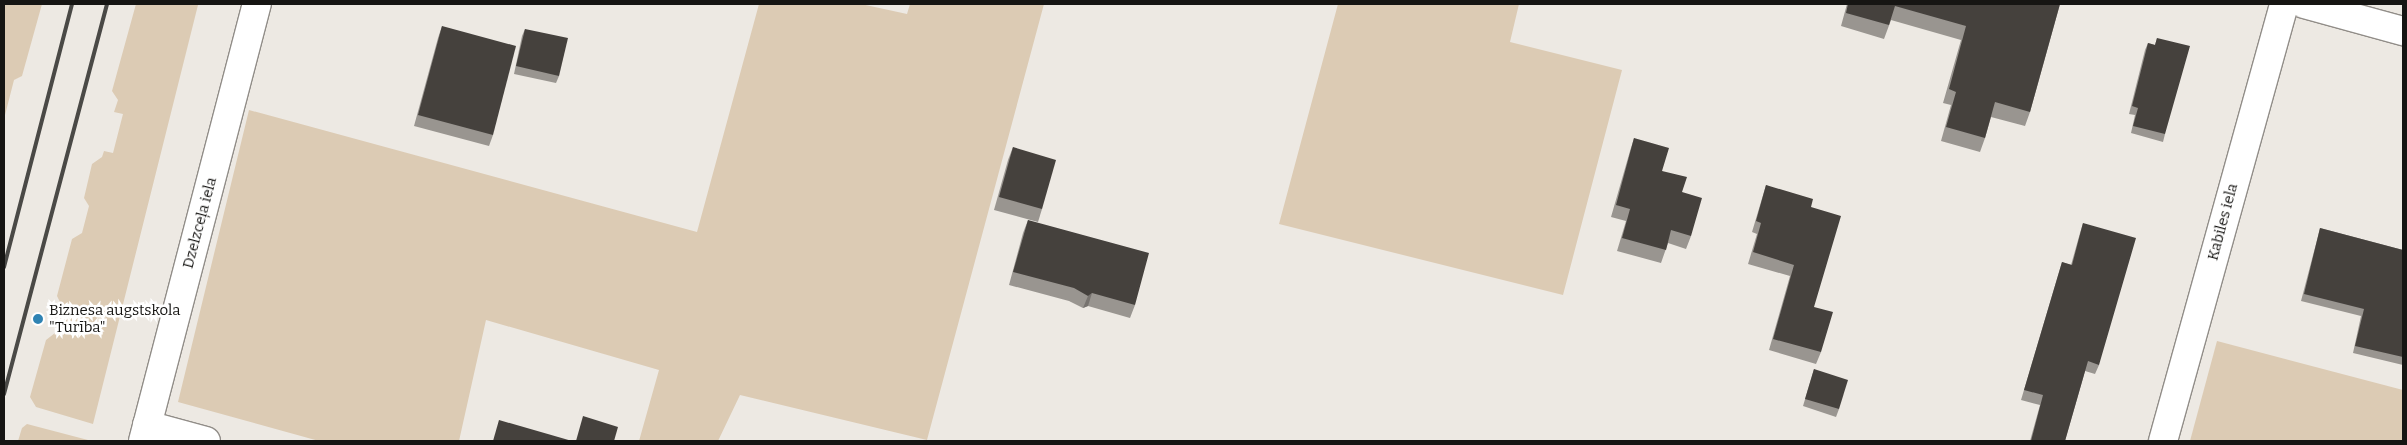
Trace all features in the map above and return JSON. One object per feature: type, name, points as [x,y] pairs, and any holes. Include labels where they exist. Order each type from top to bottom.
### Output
[{"type":"street","name":"Dzelzceļa iela","points":[[145,433],[257,4]]},
{"type":"street","name":"Kabiles iela","points":[[2163,441],[2284,4]]},
{"type":"street","points":[[2304,4],[2403,31]]},
{"type":"street","points":[[145,433],[206,441]]},
{"type":"shaded area","points":[[4,4],[42,4],[22,76],[14,80],[4,119]]},
{"type":"shaded area","points":[[136,4],[198,5],[93,424],[36,407],[30,397],[46,340],[55,333],[62,306],[57,296],[72,239],[82,233],[89,206],[84,198],[92,164],[102,157],[104,151],[113,153],[123,114],[114,112],[118,100],[112,91]]},
{"type":"shaded area","points":[[759,4],[861,4],[907,14],[910,4],[1044,4],[927,440],[740,395],[718,441],[639,441],[659,370],[486,320],[459,441],[319,441],[178,402],[249,110],[697,232]]},
{"type":"shaded area","points":[[1338,4],[1519,4],[1510,42],[1622,70],[1563,295],[1279,224]]},
{"type":"shaded area","points":[[2217,341],[2403,390],[2403,441],[2190,441]]},
{"type":"shaded area","points":[[27,424],[88,441],[18,441],[22,428]]},
{"type":"building","points":[[1848,4],[2060,4],[2030,112],[1995,102],[1985,138],[1946,127],[1956,92],[1949,89],[1966,26],[1895,6],[1889,25],[1846,13]]},
{"type":"building","points":[[442,26],[516,46],[493,135],[418,115]]},
{"type":"building","points":[[525,29],[568,38],[559,76],[516,66]]},
{"type":"building","points":[[2157,38],[2190,46],[2165,134],[2133,126],[2138,108],[2132,106],[2148,43],[2155,45]]},
{"type":"building","points":[[1634,138],[1669,148],[1662,171],[1687,177],[1682,192],[1702,198],[1691,236],[1671,230],[1666,250],[1622,238],[1630,209],[1616,205]]},
{"type":"building","points":[[1013,147],[1056,160],[1042,209],[999,197]]},
{"type":"building","points":[[1766,185],[1813,199],[1811,207],[1841,216],[1814,307],[1833,312],[1821,352],[1773,339],[1794,265],[1753,252],[1761,223],[1756,221]]},
{"type":"building","points":[[1028,220],[1149,253],[1135,305],[1092,293],[1088,296],[1074,288],[1013,272]]},
{"type":"building","points":[[2083,223],[2136,238],[2099,365],[2088,361],[2065,441],[2031,441],[2043,395],[2024,390],[2062,262],[2072,265]]},
{"type":"building","points":[[2320,228],[2403,250],[2403,357],[2355,346],[2364,309],[2304,294]]},
{"type":"building","points":[[1814,369],[1848,380],[1839,409],[1805,399]]},
{"type":"building","points":[[583,416],[618,427],[614,441],[576,441]]},
{"type":"building","points":[[499,420],[572,441],[493,441]]},
{"type":"railway","points":[[4,267],[72,4]]},
{"type":"railway","points":[[4,394],[107,4]]},
{"type":"place","name":"Biznesa augstskola \"Turība\"","points":[[38,319]]}]
